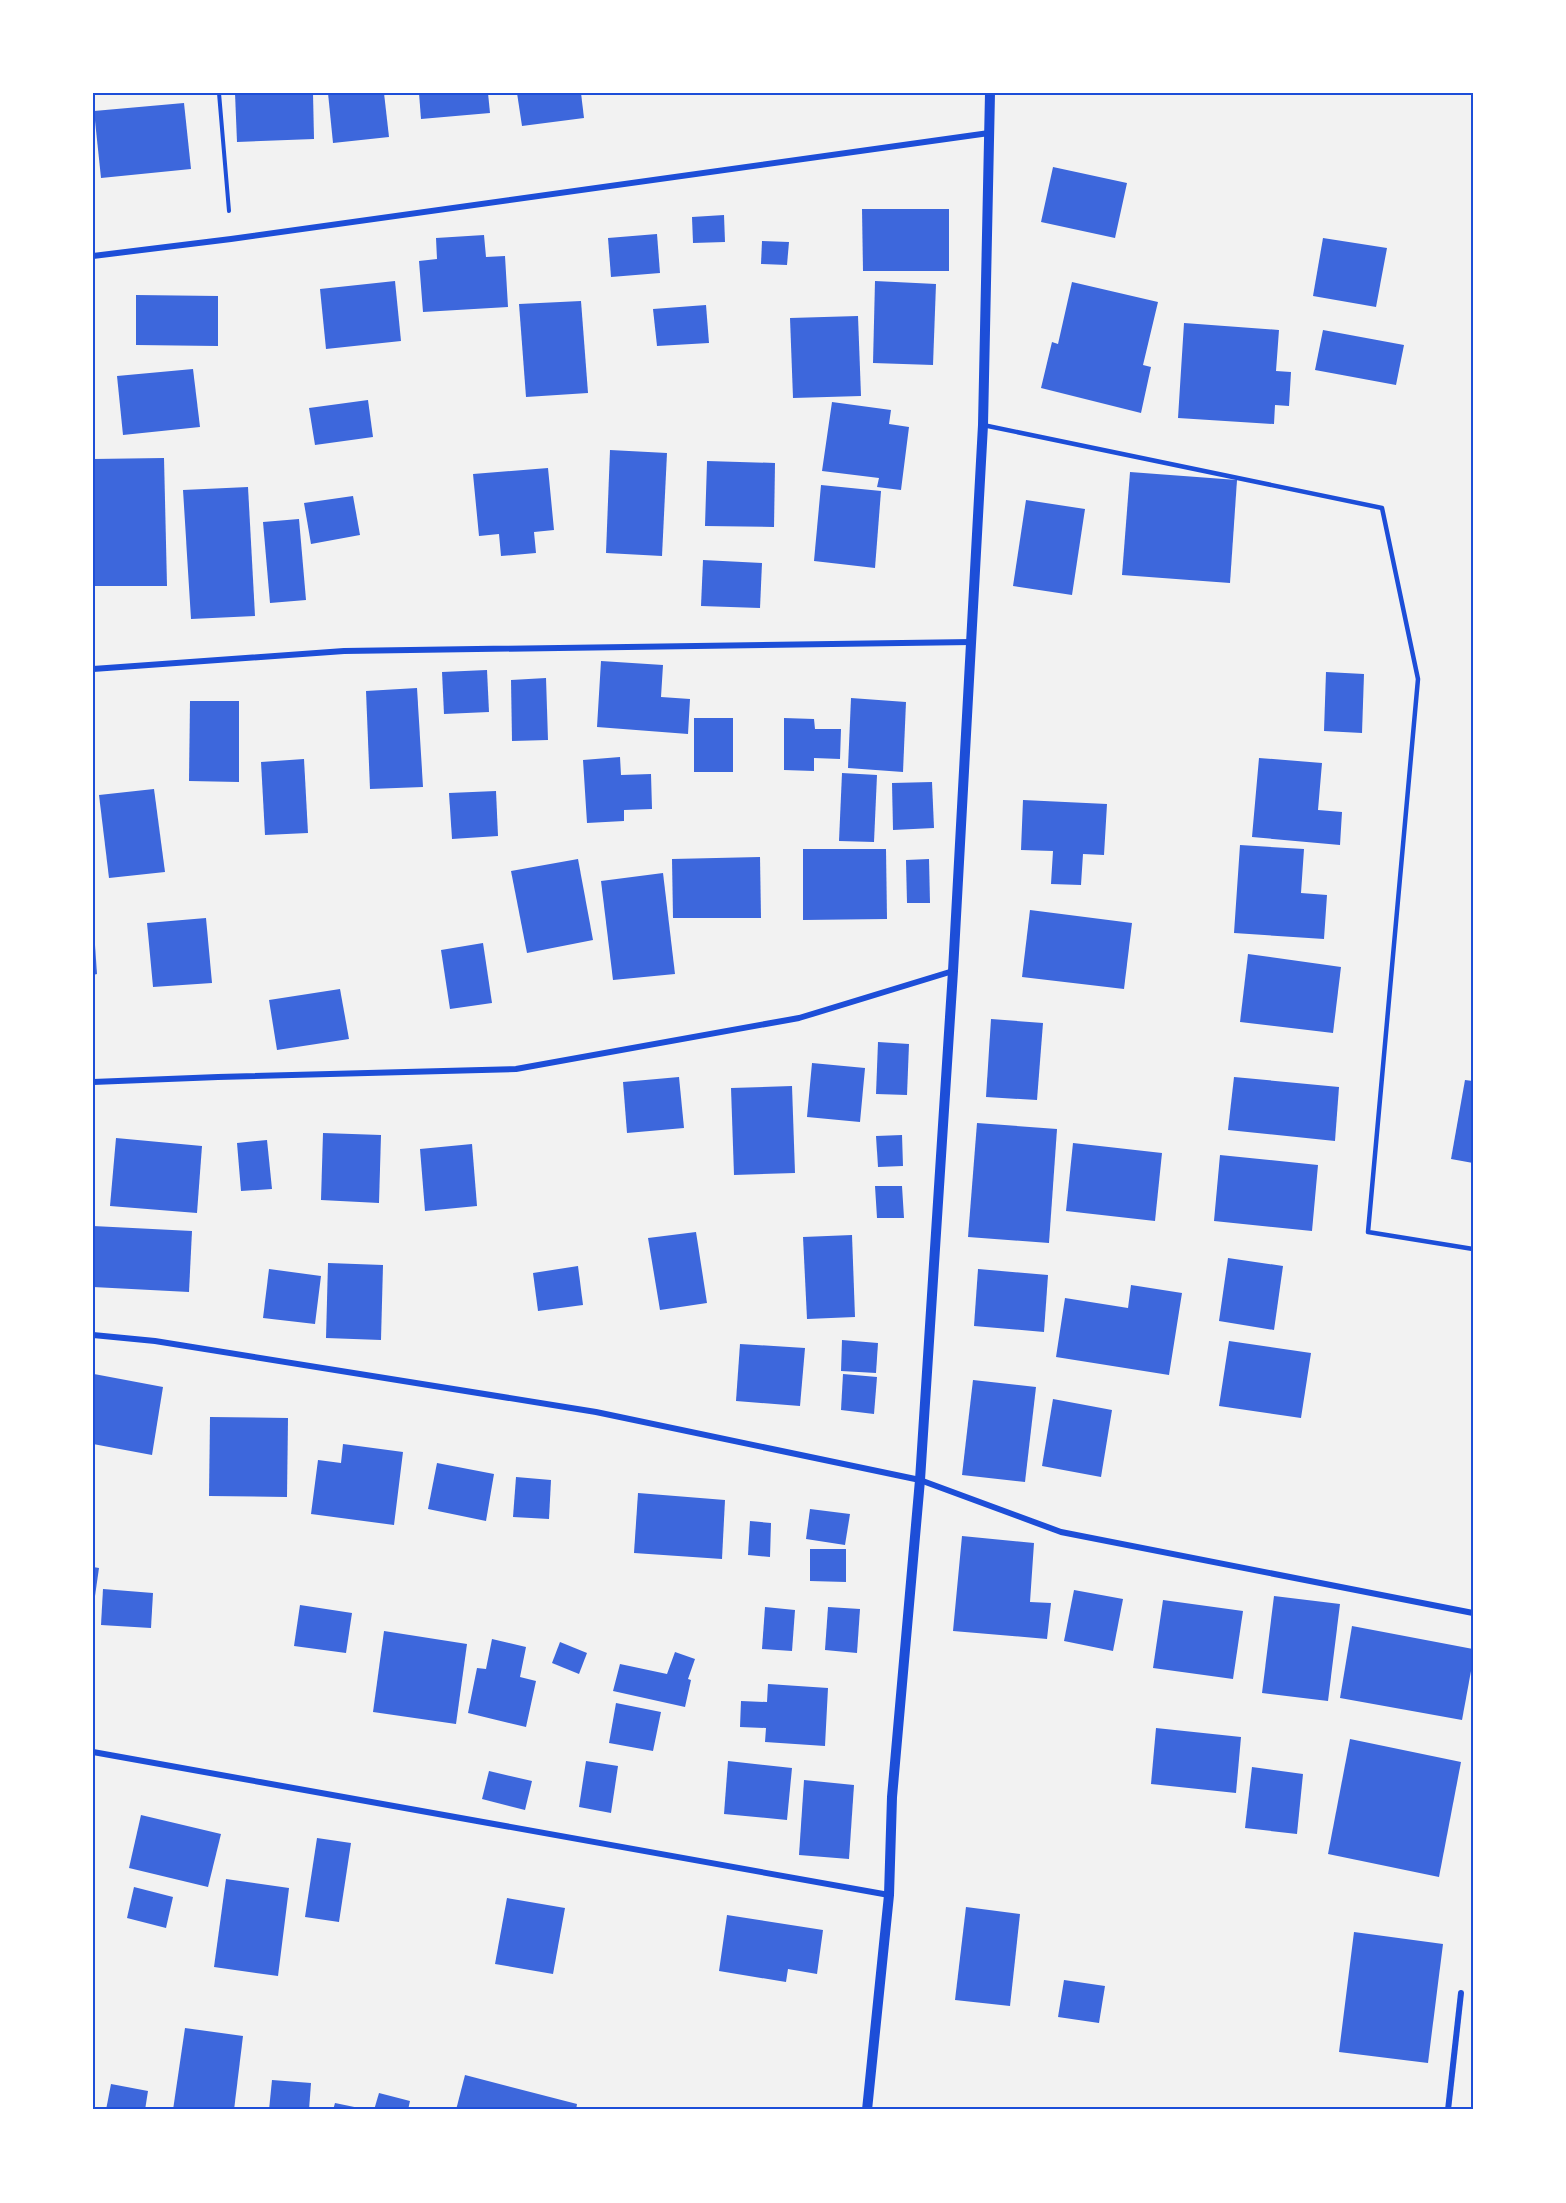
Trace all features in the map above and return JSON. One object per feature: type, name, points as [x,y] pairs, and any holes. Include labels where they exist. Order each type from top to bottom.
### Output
[{"type":"street","points":[[867,2110],[889,1895],[892,1797],[920,1480],[953,971],[983,425],[990,93]]},
{"type":"street","points":[[93,256],[231,239],[989,133]]},
{"type":"street","points":[[93,669],[344,651],[972,642]]},
{"type":"street","points":[[93,1082],[516,1069],[799,1018],[953,971]]},
{"type":"street","points":[[93,1335],[154,1341],[596,1412],[920,1480],[1060,1532],[1473,1613]]},
{"type":"street","points":[[93,1752],[889,1895]]},
{"type":"street","points":[[1448,2110],[1461,1993]]},
{"type":"lane","points":[[983,425],[1382,508],[1418,679],[1368,1232],[1473,1249]]},
{"type":"path","points":[[219,93],[231,239]]},
{"type":"building","points":[[235,93],[313,93],[314,139],[237,142]]},
{"type":"building","points":[[328,93],[384,93],[389,137],[333,143]]},
{"type":"building","points":[[419,93],[488,93],[490,113],[421,119]]},
{"type":"building","points":[[517,93],[581,93],[584,118],[522,126]]},
{"type":"building","points":[[184,103],[191,169],[101,178],[94,111]]},
{"type":"building","points":[[1053,167],[1127,183],[1115,238],[1041,222]]},
{"type":"building","points":[[862,209],[949,209],[949,271],[863,271]]},
{"type":"building","points":[[724,215],[725,242],[693,243],[692,217]]},
{"type":"building","points":[[657,234],[660,273],[611,277],[608,238]]},
{"type":"building","points":[[484,235],[486,257],[505,256],[508,307],[423,312],[419,261],[437,259],[436,238]]},
{"type":"building","points":[[1323,238],[1387,248],[1376,307],[1313,296]]},
{"type":"building","points":[[762,241],[789,242],[787,265],[761,264]]},
{"type":"building","points":[[395,281],[401,341],[326,349],[320,289]]},
{"type":"building","points":[[875,281],[936,284],[933,365],[873,363]]},
{"type":"building","points":[[1072,282],[1158,302],[1143,365],[1151,367],[1141,413],[1041,388],[1052,342],[1058,344]]},
{"type":"building","points":[[136,295],[218,296],[218,346],[136,345]]},
{"type":"building","points":[[581,301],[588,393],[526,397],[519,304]]},
{"type":"building","points":[[706,305],[709,343],[657,346],[653,309]]},
{"type":"building","points":[[858,316],[861,396],[793,398],[790,318]]},
{"type":"building","points":[[1184,323],[1279,330],[1276,371],[1291,372],[1289,406],[1275,405],[1274,424],[1178,418]]},
{"type":"building","points":[[1323,330],[1404,345],[1396,385],[1315,370]]},
{"type":"building","points":[[193,369],[200,427],[123,435],[117,376]]},
{"type":"building","points":[[368,400],[373,437],[315,445],[309,408]]},
{"type":"building","points":[[832,402],[891,410],[889,424],[909,427],[901,490],[877,487],[879,478],[822,471]]},
{"type":"building","points":[[610,450],[667,453],[662,556],[606,553]]},
{"type":"building","points":[[164,458],[167,586],[94,586],[93,459]]},
{"type":"building","points":[[707,461],[775,463],[774,527],[705,526]]},
{"type":"building","points":[[548,468],[554,530],[534,532],[536,553],[501,556],[499,534],[479,536],[473,474]]},
{"type":"building","points":[[1130,472],[1237,480],[1230,583],[1122,575]]},
{"type":"building","points":[[821,485],[881,491],[875,568],[814,561]]},
{"type":"building","points":[[248,487],[255,616],[191,619],[183,490]]},
{"type":"building","points":[[353,496],[360,535],[311,544],[304,503]]},
{"type":"building","points":[[1026,500],[1085,509],[1072,595],[1013,586]]},
{"type":"building","points":[[299,519],[306,600],[270,603],[263,522]]},
{"type":"building","points":[[703,560],[762,563],[760,608],[701,606]]},
{"type":"building","points":[[601,661],[663,665],[661,697],[690,699],[688,734],[597,727]]},
{"type":"building","points":[[487,670],[489,712],[444,714],[442,672]]},
{"type":"building","points":[[1326,672],[1364,674],[1362,733],[1324,731]]},
{"type":"building","points":[[546,678],[548,740],[512,741],[511,680]]},
{"type":"building","points":[[417,688],[423,787],[370,789],[366,691]]},
{"type":"building","points":[[851,698],[906,702],[903,772],[848,768]]},
{"type":"building","points":[[190,701],[239,701],[239,782],[189,781]]},
{"type":"building","points":[[694,718],[733,718],[733,772],[694,772]]},
{"type":"building","points":[[784,718],[814,719],[815,729],[841,729],[840,759],[814,758],[814,771],[784,770]]},
{"type":"building","points":[[620,757],[621,775],[651,774],[652,809],[624,810],[624,821],[587,823],[583,760]]},
{"type":"building","points":[[1259,758],[1322,763],[1318,810],[1342,812],[1340,845],[1252,837]]},
{"type":"building","points":[[304,759],[308,833],[265,835],[261,762]]},
{"type":"building","points":[[842,773],[877,775],[874,842],[839,841]]},
{"type":"building","points":[[932,782],[934,828],[893,830],[892,783]]},
{"type":"building","points":[[154,789],[165,872],[109,878],[99,795]]},
{"type":"building","points":[[496,791],[498,836],[452,839],[449,793]]},
{"type":"building","points":[[1023,800],[1107,804],[1104,855],[1083,854],[1081,885],[1051,884],[1053,851],[1021,850]]},
{"type":"building","points":[[1240,845],[1304,849],[1301,893],[1327,895],[1324,939],[1234,933]]},
{"type":"building","points":[[803,849],[886,849],[887,919],[803,920]]},
{"type":"building","points":[[760,857],[761,918],[673,918],[672,859]]},
{"type":"building","points":[[578,859],[593,940],[527,953],[511,871]]},
{"type":"building","points":[[929,859],[930,903],[907,903],[906,860]]},
{"type":"building","points":[[663,873],[675,974],[613,980],[601,881]]},
{"type":"building","points":[[1030,910],[1132,923],[1124,989],[1022,977]]},
{"type":"building","points":[[206,918],[212,983],[153,987],[147,923]]},
{"type":"building","points":[[483,943],[492,1003],[450,1009],[441,950]]},
{"type":"building","points":[[93,945],[95,945],[97,974],[93,975]]},
{"type":"building","points":[[1248,954],[1341,967],[1333,1033],[1240,1022]]},
{"type":"building","points":[[340,989],[349,1039],[277,1050],[269,1000]]},
{"type":"building","points":[[991,1019],[1043,1023],[1037,1100],[986,1097]]},
{"type":"building","points":[[878,1042],[909,1044],[907,1095],[876,1094]]},
{"type":"building","points":[[812,1063],[865,1068],[860,1122],[807,1117]]},
{"type":"building","points":[[679,1077],[684,1128],[627,1133],[623,1082]]},
{"type":"building","points":[[1234,1077],[1339,1087],[1335,1141],[1228,1130]]},
{"type":"building","points":[[1465,1080],[1473,1081],[1473,1163],[1451,1159]]},
{"type":"building","points":[[792,1086],[795,1173],[734,1175],[731,1088]]},
{"type":"building","points":[[977,1123],[1057,1129],[1049,1243],[968,1237]]},
{"type":"building","points":[[323,1133],[381,1135],[379,1203],[321,1200]]},
{"type":"building","points":[[902,1135],[903,1166],[878,1167],[876,1136]]},
{"type":"building","points":[[116,1138],[202,1146],[197,1213],[110,1206]]},
{"type":"building","points":[[267,1140],[272,1189],[241,1191],[237,1143]]},
{"type":"building","points":[[1073,1143],[1162,1153],[1155,1221],[1066,1211]]},
{"type":"building","points":[[472,1144],[477,1206],[425,1211],[420,1149]]},
{"type":"building","points":[[1220,1155],[1318,1165],[1312,1231],[1214,1221]]},
{"type":"building","points":[[875,1186],[902,1186],[904,1218],[877,1218]]},
{"type":"building","points":[[93,1226],[192,1231],[189,1292],[93,1287]]},
{"type":"building","points":[[696,1232],[707,1303],[660,1310],[648,1238]]},
{"type":"building","points":[[852,1235],[855,1317],[807,1319],[803,1237]]},
{"type":"building","points":[[1228,1258],[1283,1266],[1274,1330],[1219,1321]]},
{"type":"building","points":[[328,1263],[383,1265],[381,1340],[326,1338]]},
{"type":"building","points":[[578,1266],[583,1305],[538,1311],[533,1273]]},
{"type":"building","points":[[269,1269],[321,1276],[315,1324],[263,1318]]},
{"type":"building","points":[[978,1269],[1048,1275],[1044,1332],[974,1326]]},
{"type":"building","points":[[1131,1285],[1182,1293],[1169,1375],[1056,1357],[1065,1298],[1128,1308]]},
{"type":"building","points":[[842,1340],[878,1343],[876,1373],[841,1371]]},
{"type":"building","points":[[1229,1341],[1311,1353],[1301,1418],[1219,1406]]},
{"type":"building","points":[[740,1344],[805,1348],[800,1406],[736,1401]]},
{"type":"building","points":[[94,1374],[163,1387],[152,1455],[93,1444]]},
{"type":"building","points":[[843,1374],[877,1377],[874,1414],[841,1410]]},
{"type":"building","points":[[973,1380],[1036,1387],[1025,1482],[962,1475]]},
{"type":"building","points":[[1053,1399],[1112,1410],[1101,1477],[1042,1466]]},
{"type":"building","points":[[210,1417],[288,1418],[287,1497],[209,1496]]},
{"type":"building","points":[[343,1444],[403,1452],[394,1525],[311,1514],[318,1460],[341,1463]]},
{"type":"building","points":[[437,1463],[494,1474],[486,1521],[428,1509]]},
{"type":"building","points":[[516,1477],[551,1480],[549,1519],[513,1517]]},
{"type":"building","points":[[638,1493],[725,1500],[722,1559],[634,1553]]},
{"type":"building","points":[[810,1509],[850,1514],[845,1545],[806,1539]]},
{"type":"building","points":[[750,1521],[771,1523],[770,1557],[748,1555]]},
{"type":"building","points":[[962,1536],[1034,1543],[1030,1602],[1051,1603],[1047,1639],[953,1631]]},
{"type":"building","points":[[810,1549],[846,1549],[846,1582],[810,1581]]},
{"type":"building","points":[[93,1567],[99,1568],[94,1603],[93,1603]]},
{"type":"building","points":[[103,1589],[153,1593],[151,1628],[101,1625]]},
{"type":"building","points":[[1074,1590],[1123,1599],[1113,1651],[1064,1641]]},
{"type":"building","points":[[1274,1596],[1340,1604],[1328,1701],[1262,1693]]},
{"type":"building","points":[[1163,1600],[1243,1611],[1233,1679],[1153,1668]]},
{"type":"building","points":[[300,1605],[352,1613],[346,1653],[294,1646]]},
{"type":"building","points":[[765,1607],[795,1610],[792,1651],[762,1649]]},
{"type":"building","points":[[828,1607],[860,1609],[857,1653],[825,1650]]},
{"type":"building","points":[[1352,1626],[1473,1649],[1462,1720],[1340,1698]]},
{"type":"building","points":[[384,1631],[467,1644],[456,1724],[373,1712]]},
{"type":"building","points":[[492,1639],[526,1647],[520,1677],[536,1681],[526,1727],[468,1713],[477,1668],[486,1669]]},
{"type":"building","points":[[560,1642],[587,1653],[579,1674],[552,1663]]},
{"type":"building","points":[[675,1652],[695,1659],[688,1679],[691,1680],[685,1707],[613,1691],[620,1664],[667,1674]]},
{"type":"building","points":[[768,1684],[828,1688],[825,1746],[765,1742],[766,1728],[740,1727],[741,1701],[767,1702]]},
{"type":"building","points":[[616,1703],[661,1712],[653,1751],[609,1743]]},
{"type":"building","points":[[1156,1728],[1241,1737],[1236,1793],[1151,1784]]},
{"type":"building","points":[[1350,1739],[1461,1762],[1439,1877],[1328,1854]]},
{"type":"building","points":[[586,1761],[618,1766],[611,1813],[579,1807]]},
{"type":"building","points":[[728,1761],[792,1768],[787,1820],[724,1814]]},
{"type":"building","points":[[1252,1767],[1303,1774],[1297,1834],[1245,1828]]},
{"type":"building","points":[[489,1771],[532,1781],[525,1810],[482,1799]]},
{"type":"building","points":[[804,1780],[854,1785],[849,1859],[799,1855]]},
{"type":"building","points":[[141,1815],[221,1834],[208,1887],[129,1868]]},
{"type":"building","points":[[317,1838],[351,1843],[339,1922],[305,1917]]},
{"type":"building","points":[[226,1879],[289,1888],[278,1976],[214,1967]]},
{"type":"building","points":[[134,1887],[173,1897],[166,1928],[127,1918]]},
{"type":"building","points":[[507,1898],[565,1908],[553,1974],[495,1964]]},
{"type":"building","points":[[966,1907],[1020,1914],[1010,2006],[955,2000]]},
{"type":"building","points":[[727,1915],[823,1930],[817,1974],[788,1969],[786,1982],[719,1971]]},
{"type":"building","points":[[1354,1932],[1443,1944],[1428,2063],[1339,2052]]},
{"type":"building","points":[[1064,1980],[1105,1986],[1099,2023],[1058,2017]]},
{"type":"building","points":[[185,2028],[243,2036],[234,2110],[173,2110]]},
{"type":"building","points":[[465,2075],[577,2104],[576,2110],[456,2110]]},
{"type":"building","points":[[272,2080],[311,2083],[309,2110],[269,2110]]},
{"type":"building","points":[[111,2084],[148,2091],[145,2110],[106,2110]]},
{"type":"building","points":[[379,2093],[410,2101],[408,2110],[374,2110]]},
{"type":"building","points":[[335,2103],[364,2109],[333,2110]]}]
